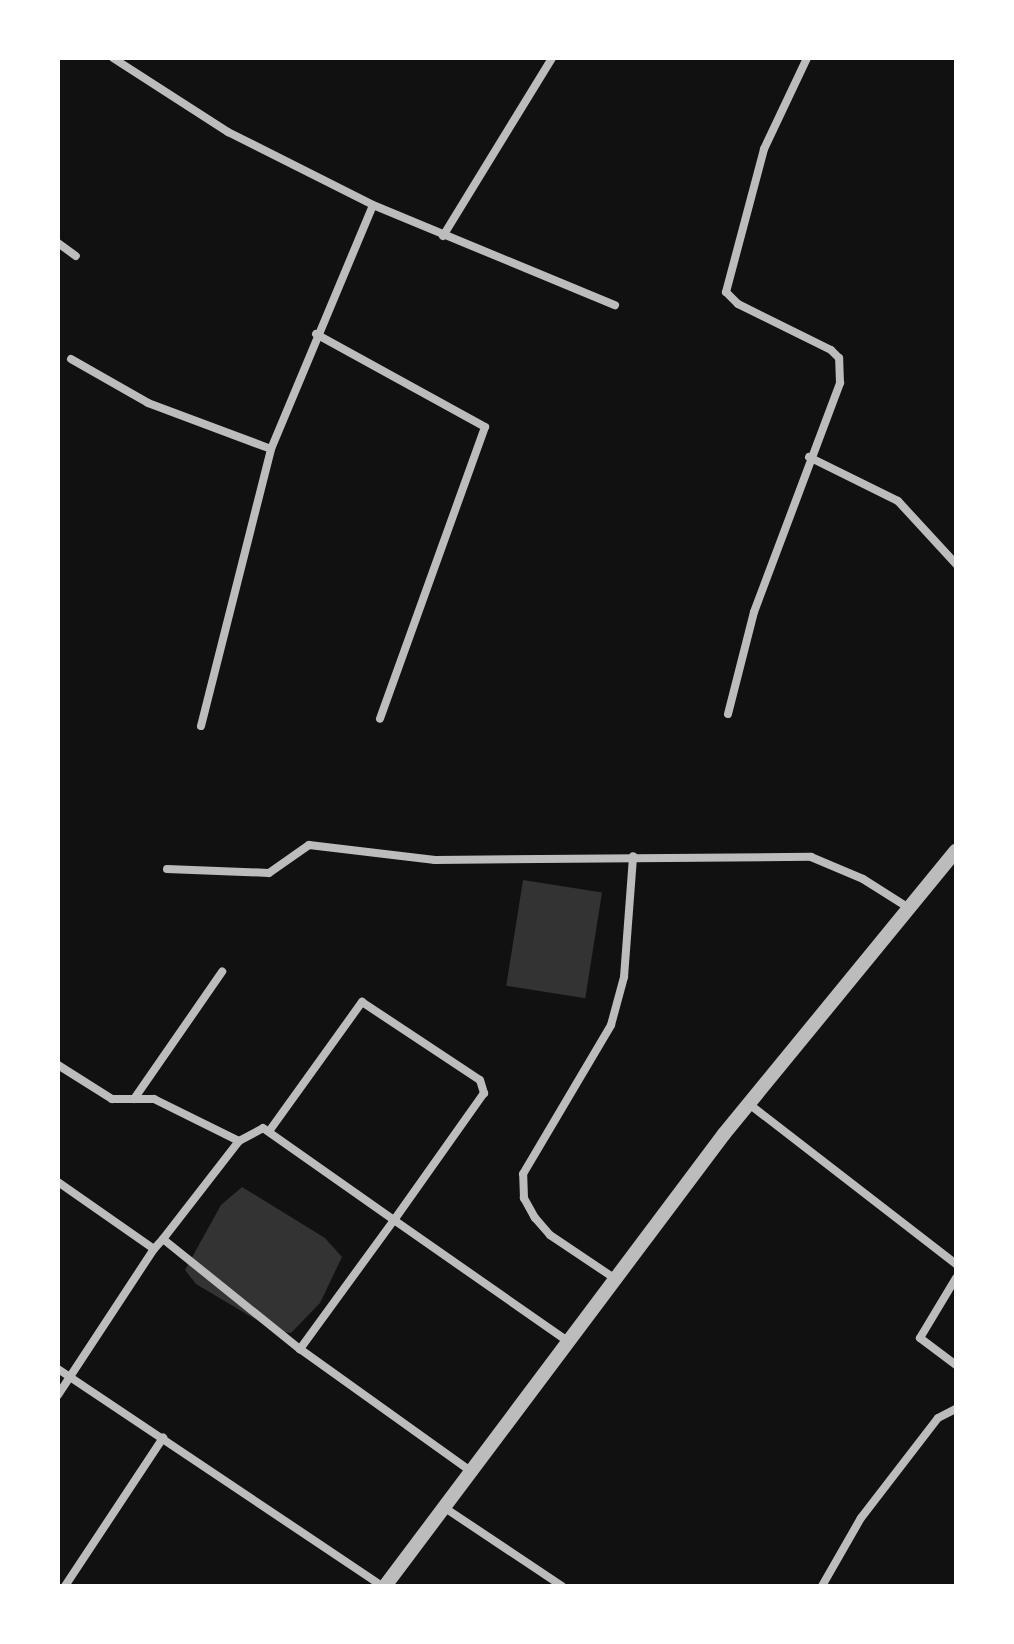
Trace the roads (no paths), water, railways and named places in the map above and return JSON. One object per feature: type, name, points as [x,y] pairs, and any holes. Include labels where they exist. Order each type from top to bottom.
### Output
[{"type":"street","points":[[113,58],[228,132],[373,205],[615,305]]},
{"type":"street","points":[[443,236],[552,58]]},
{"type":"street","points":[[728,714],[754,612],[809,457],[840,383],[839,358],[738,304],[726,292],[725,284],[764,149],[807,58]]},
{"type":"street","points":[[201,726],[271,449],[316,334],[373,205]]},
{"type":"street","points":[[58,243],[76,256]]},
{"type":"street","points":[[316,334],[485,427],[380,719]]},
{"type":"street","points":[[71,359],[148,403],[271,449]]},
{"type":"street","points":[[809,457],[898,501],[956,564]]},
{"type":"street","points":[[167,869],[269,873],[309,845],[435,860],[633,856],[811,857],[863,879],[909,908]]},
{"type":"street","points":[[58,1369],[384,1586],[749,1104],[956,851]]},
{"type":"street","points":[[617,1280],[535,1218],[524,1198],[523,1174],[611,1025],[624,977],[633,856]]},
{"type":"street","points":[[134,1099],[222,972]]},
{"type":"street","points":[[270,1130],[362,1002],[480,1080],[484,1093],[300,1349]]},
{"type":"street","points":[[58,1065],[112,1099],[154,1099],[239,1141]]},
{"type":"street","points":[[749,1104],[956,1264]]},
{"type":"street","points":[[58,1395],[154,1249],[239,1141],[263,1128],[570,1343]]},
{"type":"street","points":[[58,1182],[154,1249]]},
{"type":"street","points":[[163,1239],[300,1349],[472,1472]]},
{"type":"street","points":[[956,1278],[920,1338],[956,1365]]},
{"type":"street","points":[[822,1586],[861,1518],[938,1418],[956,1409]]},
{"type":"street","points":[[65,1586],[163,1438]]},
{"type":"street","points":[[445,1508],[562,1586]]}]
